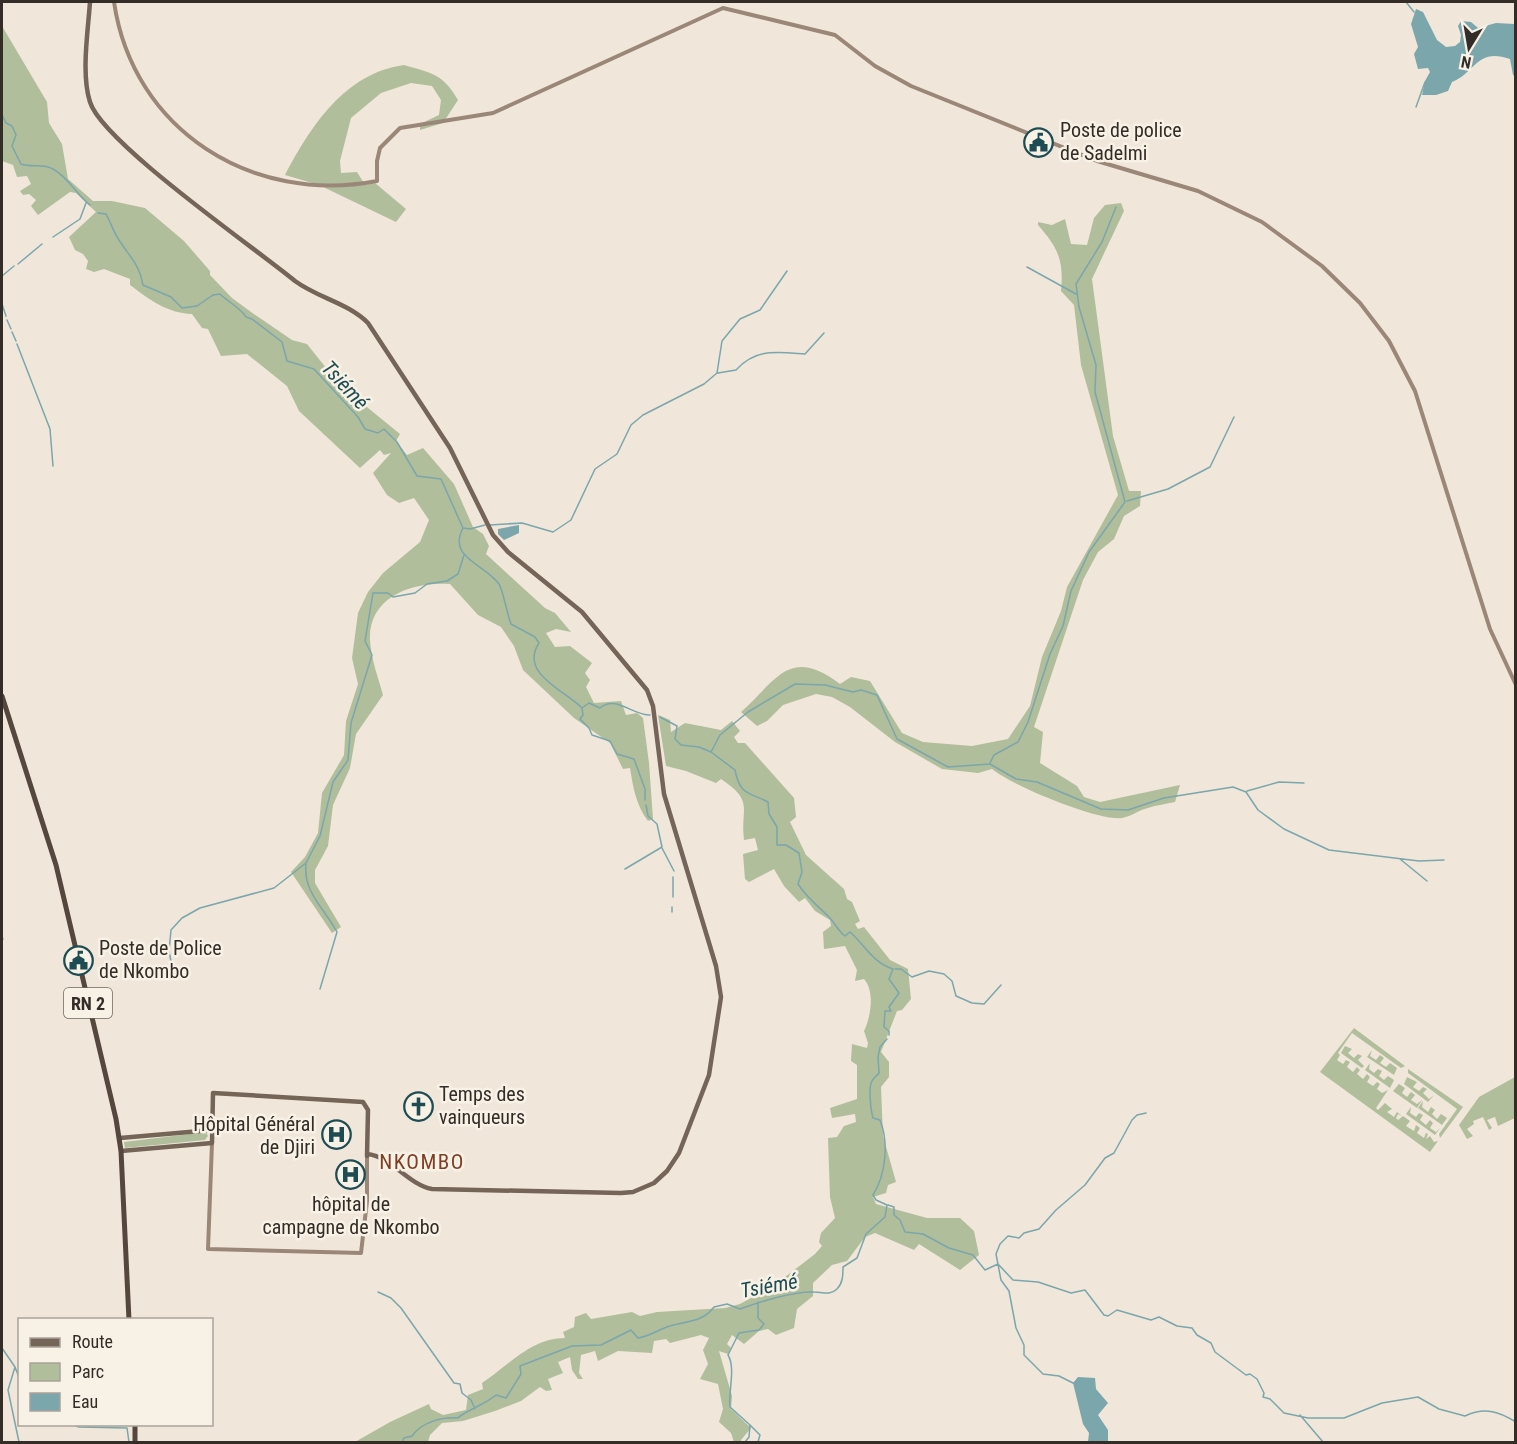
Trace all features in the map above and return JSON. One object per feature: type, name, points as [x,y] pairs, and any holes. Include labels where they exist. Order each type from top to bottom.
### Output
[{"type":"highway","name":"RN 2","points":[[2,696],[56,865],[120,1138],[129,1318]]},
{"type":"highway","points":[[135,1426],[135,1443]]},
{"type":"main road","points":[[90,2],[86,87],[96,115],[131,152],[295,281],[313,293],[356,312],[368,323],[450,448],[486,525],[507,552],[582,612],[635,674],[651,698],[664,794],[720,986],[713,1057],[707,1081],[676,1158],[654,1183],[633,1192],[432,1189],[413,1182],[369,1155],[368,1110],[365,1103],[355,1101],[213,1093],[212,1143],[121,1151]]},
{"type":"main road","points":[[120,1138],[212,1130]]},
{"type":"street","points":[[114,2],[124,41],[142,80],[171,120],[204,148],[225,161],[278,181],[326,186],[377,181],[377,157],[380,148],[386,139],[400,129],[493,113],[723,8],[835,35],[875,66],[911,86],[1088,158],[1198,191],[1262,222],[1322,266],[1360,303],[1389,340],[1415,391],[1490,629],[1515,685]]},
{"type":"street","points":[[212,1143],[208,1249],[359,1254],[363,1251],[369,1155]]},
{"type":"green space","points":[[2,26],[47,102],[49,123],[62,144],[68,179],[93,201],[112,201],[145,208],[184,241],[210,271],[210,275],[232,298],[292,340],[307,344],[350,398],[357,399],[400,434],[396,441],[407,455],[423,448],[454,484],[473,527],[483,534],[489,546],[486,554],[545,608],[555,613],[571,632],[556,629],[546,633],[555,647],[570,646],[592,663],[585,673],[590,680],[586,687],[594,703],[621,701],[626,715],[637,713],[643,718],[653,819],[648,821],[641,809],[630,768],[623,769],[610,743],[574,718],[523,670],[514,646],[501,627],[478,615],[450,584],[422,585],[408,589],[385,602],[371,625],[372,654],[383,695],[356,734],[350,768],[333,805],[328,846],[315,870],[315,883],[341,927],[332,933],[291,872],[305,857],[318,833],[322,793],[344,755],[346,721],[358,684],[352,658],[358,613],[368,592],[383,573],[420,542],[429,520],[414,498],[399,503],[387,495],[373,473],[391,453],[384,455],[380,450],[360,468],[299,411],[287,386],[247,354],[221,356],[208,329],[202,328],[192,314],[159,305],[130,285],[130,279],[104,269],[94,272],[86,269],[88,261],[83,254],[75,250],[69,237],[96,212],[76,193],[70,192],[38,215],[31,206],[36,200],[29,194],[23,195],[20,191],[31,184],[27,176],[17,177],[13,165],[2,161]]},
{"type":"green space","points":[[404,65],[436,76],[453,91],[458,100],[443,123],[420,130],[420,124],[439,115],[441,100],[432,86],[411,83],[381,93],[351,118],[340,161],[341,173],[357,172],[365,185],[375,183],[406,209],[396,222],[319,185],[285,175],[306,138],[347,90],[383,70]]},
{"type":"green space","points":[[1121,203],[1124,211],[1092,279],[1113,436],[1129,491],[1141,491],[1140,506],[1124,516],[1114,539],[1098,552],[1083,580],[1034,727],[1043,732],[1040,763],[1077,786],[1084,797],[1100,802],[1180,785],[1175,802],[1145,809],[1122,818],[1110,817],[1055,801],[1017,784],[992,769],[978,773],[942,769],[895,742],[850,707],[832,697],[816,694],[783,705],[767,721],[757,726],[741,712],[784,672],[795,668],[808,668],[823,673],[840,684],[851,677],[870,681],[902,733],[923,742],[972,746],[1008,739],[1030,706],[1042,657],[1061,611],[1067,587],[1118,495],[1081,365],[1074,305],[1061,291],[1058,255],[1038,222],[1052,225],[1065,219],[1071,244],[1087,245],[1094,218],[1105,205]]},
{"type":"green space","points":[[658,715],[670,720],[671,732],[685,723],[721,730],[732,721],[740,731],[734,737],[738,743],[745,743],[794,798],[796,817],[790,822],[806,855],[844,889],[860,921],[855,924],[858,929],[864,927],[890,960],[908,969],[911,999],[902,1010],[897,1011],[881,1052],[889,1062],[889,1077],[881,1087],[883,1136],[896,1182],[888,1185],[886,1193],[873,1197],[876,1204],[927,1218],[960,1218],[974,1231],[979,1255],[960,1270],[919,1244],[914,1250],[875,1233],[865,1237],[847,1261],[832,1265],[813,1283],[813,1296],[797,1309],[794,1328],[776,1335],[768,1329],[759,1331],[744,1344],[732,1335],[727,1344],[731,1348],[728,1354],[719,1351],[732,1396],[731,1409],[751,1428],[741,1440],[742,1442],[734,1442],[731,1433],[719,1422],[723,1409],[718,1384],[700,1379],[708,1364],[703,1350],[709,1338],[701,1335],[670,1343],[666,1339],[654,1341],[652,1353],[618,1351],[598,1361],[595,1351],[581,1355],[579,1373],[583,1379],[578,1379],[572,1370],[570,1357],[558,1362],[563,1373],[548,1379],[552,1390],[546,1391],[540,1387],[521,1401],[495,1411],[463,1421],[442,1423],[430,1435],[428,1442],[355,1442],[390,1422],[429,1404],[431,1409],[443,1415],[466,1410],[468,1395],[483,1389],[482,1383],[531,1348],[553,1339],[565,1338],[563,1332],[574,1327],[575,1317],[586,1313],[591,1319],[632,1312],[640,1316],[657,1312],[725,1308],[740,1304],[776,1284],[815,1254],[822,1246],[819,1242],[821,1233],[835,1218],[830,1197],[828,1138],[837,1137],[844,1126],[856,1122],[855,1114],[832,1118],[830,1108],[857,1099],[857,1065],[851,1061],[852,1044],[867,1048],[868,1043],[864,1031],[870,1012],[870,990],[864,979],[855,981],[857,970],[845,946],[824,949],[823,932],[831,926],[830,920],[815,911],[805,898],[799,902],[784,886],[774,869],[749,882],[745,879],[743,854],[758,850],[755,838],[744,840],[742,800],[732,787],[721,779],[716,783],[666,766]]},
{"type":"green space","points":[[1354,1028],[1405,1066],[1401,1068],[1352,1033],[1338,1053],[1340,1055],[1337,1060],[1343,1064],[1346,1060],[1350,1062],[1347,1067],[1353,1072],[1357,1067],[1360,1070],[1357,1074],[1363,1079],[1367,1074],[1370,1077],[1367,1082],[1373,1086],[1377,1082],[1380,1084],[1377,1089],[1382,1093],[1388,1090],[1376,1108],[1378,1110],[1385,1103],[1392,1109],[1387,1112],[1394,1117],[1397,1112],[1402,1116],[1398,1114],[1396,1118],[1398,1120],[1403,1116],[1410,1121],[1406,1126],[1414,1131],[1416,1125],[1420,1128],[1417,1133],[1424,1138],[1426,1133],[1428,1134],[1426,1139],[1430,1136],[1434,1142],[1438,1141],[1430,1152],[1320,1072]]},
{"type":"green space","points":[[1345,1046],[1352,1049],[1348,1053],[1354,1058],[1358,1054],[1362,1056],[1358,1060],[1364,1066],[1362,1068],[1341,1053]]},
{"type":"green space","points":[[1372,1050],[1370,1056],[1376,1060],[1380,1055],[1384,1058],[1380,1063],[1386,1067],[1390,1063],[1397,1068],[1394,1075],[1367,1057]]},
{"type":"green space","points":[[1370,1063],[1369,1069],[1374,1073],[1378,1069],[1382,1071],[1379,1076],[1384,1080],[1388,1076],[1394,1080],[1390,1088],[1365,1070]]},
{"type":"green space","points":[[1408,1069],[1463,1107],[1440,1138],[1439,1134],[1457,1109],[1408,1073]]},
{"type":"green space","points":[[1407,1077],[1417,1082],[1413,1087],[1419,1091],[1423,1087],[1427,1089],[1423,1093],[1429,1099],[1434,1095],[1428,1102],[1404,1084]]},
{"type":"green space","points":[[1515,1077],[1515,1118],[1498,1126],[1495,1117],[1487,1120],[1492,1128],[1489,1130],[1483,1117],[1473,1121],[1474,1124],[1467,1129],[1473,1136],[1467,1139],[1459,1125],[1479,1097]]},
{"type":"green space","points":[[1399,1084],[1405,1088],[1402,1093],[1407,1097],[1411,1092],[1415,1095],[1411,1100],[1417,1104],[1422,1100],[1417,1108],[1393,1091]]},
{"type":"green space","points":[[1423,1101],[1422,1107],[1428,1112],[1431,1107],[1435,1110],[1432,1114],[1437,1119],[1441,1114],[1447,1118],[1442,1125],[1418,1108]]},
{"type":"green space","points":[[1411,1107],[1410,1113],[1416,1117],[1419,1113],[1423,1115],[1420,1120],[1426,1125],[1430,1120],[1433,1123],[1430,1128],[1436,1132],[1440,1128],[1435,1135],[1406,1114]]},
{"type":"green space","points":[[206,1132],[208,1136],[205,1140],[125,1148],[124,1142]]},
{"type":"water","points":[[1416,9],[1423,12],[1437,40],[1446,47],[1455,46],[1460,42],[1461,35],[1458,26],[1461,21],[1471,22],[1478,28],[1496,23],[1515,24],[1515,76],[1510,59],[1490,56],[1452,82],[1448,91],[1436,95],[1422,95],[1430,72],[1428,68],[1418,69],[1414,54],[1418,47],[1411,24]]},
{"type":"water","points":[[519,525],[519,533],[504,540],[498,534],[498,529]]},
{"type":"water","points":[[1078,1377],[1095,1378],[1096,1389],[1108,1403],[1098,1415],[1108,1430],[1108,1442],[1088,1442],[1089,1433],[1083,1424],[1073,1383]]},
{"type":"waterway","points":[[1406,2],[1414,12]]},
{"type":"waterway","points":[[1416,107],[1425,82]]},
{"type":"waterway","name":"Tsiémé","points":[[2,115],[6,123],[12,126],[16,135],[12,146],[21,164],[53,169],[90,205]]},
{"type":"waterway","points":[[53,237],[80,219],[86,203]]},
{"type":"waterway","points":[[990,763],[994,755],[1018,742],[1028,722],[1050,654],[1063,626],[1071,591],[1089,552],[1125,502],[1095,392],[1096,365],[1079,307],[1076,284],[1102,242],[1116,207]]},
{"type":"waterway","name":"Tsiémé","points":[[98,213],[106,214],[116,236],[137,267],[143,285],[171,297],[182,308],[197,306],[213,295],[220,294],[246,317],[282,342],[287,361],[314,369],[358,417],[365,429],[378,433],[384,429],[397,442],[417,476],[441,479],[463,528],[459,538],[460,547],[470,560],[499,584],[511,624],[535,637],[539,643],[534,654],[535,663],[546,680],[582,708],[589,703],[600,708],[612,704],[650,715]]},
{"type":"waterway","points":[[18,264],[42,244]]},
{"type":"waterway","points":[[2,276],[14,266]]},
{"type":"waterway","points":[[1027,267],[1076,294]]},
{"type":"waterway","points":[[490,525],[522,523],[553,532],[571,520],[595,469],[617,454],[631,425],[643,415],[704,384],[717,373],[722,341],[740,319],[760,310],[787,271]]},
{"type":"waterway","points":[[2,304],[6,316]]},
{"type":"waterway","points":[[7,320],[11,329]]},
{"type":"waterway","points":[[12,332],[16,341]]},
{"type":"waterway","points":[[718,373],[736,370],[751,358],[768,353],[805,354],[824,333]]},
{"type":"waterway","points":[[17,344],[50,429],[53,466]]},
{"type":"waterway","points":[[1127,501],[1168,489],[1210,467],[1234,417]]},
{"type":"waterway","points":[[463,528],[470,529],[485,525]]},
{"type":"waterway","points":[[172,967],[169,951],[171,930],[182,918],[200,908],[274,888],[306,863],[320,836],[333,782],[348,760],[351,723],[372,655],[365,641],[373,593],[388,593],[393,597],[415,593],[427,584],[447,581],[458,574],[464,555]]},
{"type":"waterway","points":[[711,752],[720,735],[748,712],[795,684],[825,685],[853,692],[861,690],[877,695],[897,739],[948,767],[990,764],[1016,779],[1037,782],[1101,809],[1128,810],[1164,798],[1233,787],[1246,792],[1258,810],[1284,829],[1329,850],[1419,861],[1444,860]]},
{"type":"waterway","points":[[582,708],[583,715],[580,719],[592,735],[610,741],[617,754],[634,759],[645,789],[645,800]]},
{"type":"waterway","name":"Tsiémé","points":[[660,717],[677,726],[675,739],[681,745],[699,747],[711,752],[735,770],[740,785],[746,792],[768,802],[769,814],[777,827],[777,845],[786,845],[799,853],[802,872],[798,884],[801,889],[845,936],[850,932],[880,963],[893,969],[889,979],[899,993],[889,1007],[891,1011],[885,1011],[884,1027],[889,1031],[889,1035]]},
{"type":"waterway","points":[[1247,791],[1279,782],[1304,783]]},
{"type":"waterway","points":[[625,869],[662,847],[657,824],[648,816],[646,805]]},
{"type":"waterway","points":[[662,848],[674,871]]},
{"type":"waterway","points":[[1400,859],[1427,881]]},
{"type":"waterway","points":[[306,864],[306,874],[311,891],[337,932],[320,989]]},
{"type":"waterway","points":[[673,877],[673,897]]},
{"type":"waterway","points":[[672,907],[672,912]]},
{"type":"waterway","points":[[895,969],[901,969],[912,977],[929,971],[944,974],[952,981],[956,996],[972,1003],[984,1004],[1001,985]]},
{"type":"waterway","name":"Tsiémé","points":[[402,1442],[404,1438],[412,1436],[432,1421],[458,1418],[496,1395],[506,1398],[521,1374],[520,1366],[572,1346],[601,1345],[631,1330],[638,1338],[643,1337],[666,1327],[700,1318],[714,1307],[727,1304],[740,1309],[787,1295],[806,1292],[829,1293],[837,1289],[842,1282],[843,1267],[857,1258],[866,1234],[885,1217],[887,1205],[876,1200],[873,1195],[881,1178],[885,1158],[885,1138],[880,1120],[873,1118],[870,1094],[872,1081],[879,1073],[880,1047],[887,1039]]},
{"type":"waterway","points":[[1075,1384],[1059,1376],[1043,1374],[1024,1355],[1024,1345],[1016,1328],[1009,1291],[1001,1280],[996,1254],[1000,1244],[1008,1236],[1019,1238],[1024,1233],[1039,1229],[1056,1210],[1085,1185],[1105,1158],[1114,1153],[1132,1120],[1137,1115],[1146,1113]]},
{"type":"waterway","points":[[888,1205],[894,1207],[894,1215],[900,1220],[905,1232],[923,1234],[949,1248],[973,1255],[985,1270],[998,1264],[1013,1280],[1038,1282],[1071,1293],[1085,1290],[1104,1315],[1108,1316],[1117,1310],[1151,1320],[1159,1317],[1177,1326],[1192,1328],[1197,1335],[1211,1343],[1215,1352],[1246,1375],[1250,1374],[1257,1379],[1264,1393],[1263,1397],[1270,1399],[1284,1413],[1308,1418],[1344,1418],[1382,1403],[1418,1397],[1439,1409],[1465,1416],[1485,1411],[1503,1415],[1516,1422]]},
{"type":"waterway","points":[[378,1292],[391,1298],[401,1308],[454,1383],[460,1384],[462,1393],[471,1400],[475,1409]]},
{"type":"waterway","points":[[745,1442],[749,1437],[750,1425],[730,1407],[732,1373],[728,1355],[739,1333],[759,1330],[764,1324],[758,1318],[758,1302]]},
{"type":"waterway","points":[[2,1348],[18,1375]]},
{"type":"waterway","points":[[15,1367],[8,1390],[19,1442]]},
{"type":"waterway","points":[[1300,1415],[1323,1442]]},
{"type":"waterway","points":[[750,1425],[760,1435],[758,1442]]},
{"type":"waterway","points":[[76,1426],[127,1428],[129,1442]]},
{"type":"place","name":"Poste de police de Sadelmi","points":[[1039,142]]},
{"type":"place","name":"Poste de Police de Nkombo","points":[[78,960]]},
{"type":"place","name":"Temps des vainqueurs","points":[[418,1106]]},
{"type":"place","name":"Hôpital Général de Djiri","points":[[336,1135]]},
{"type":"place","name":"hôpital de campagne de Nkombo","points":[[351,1174]]},
{"type":"district","name":"NKOMBO","points":[[422,1162]]}]
